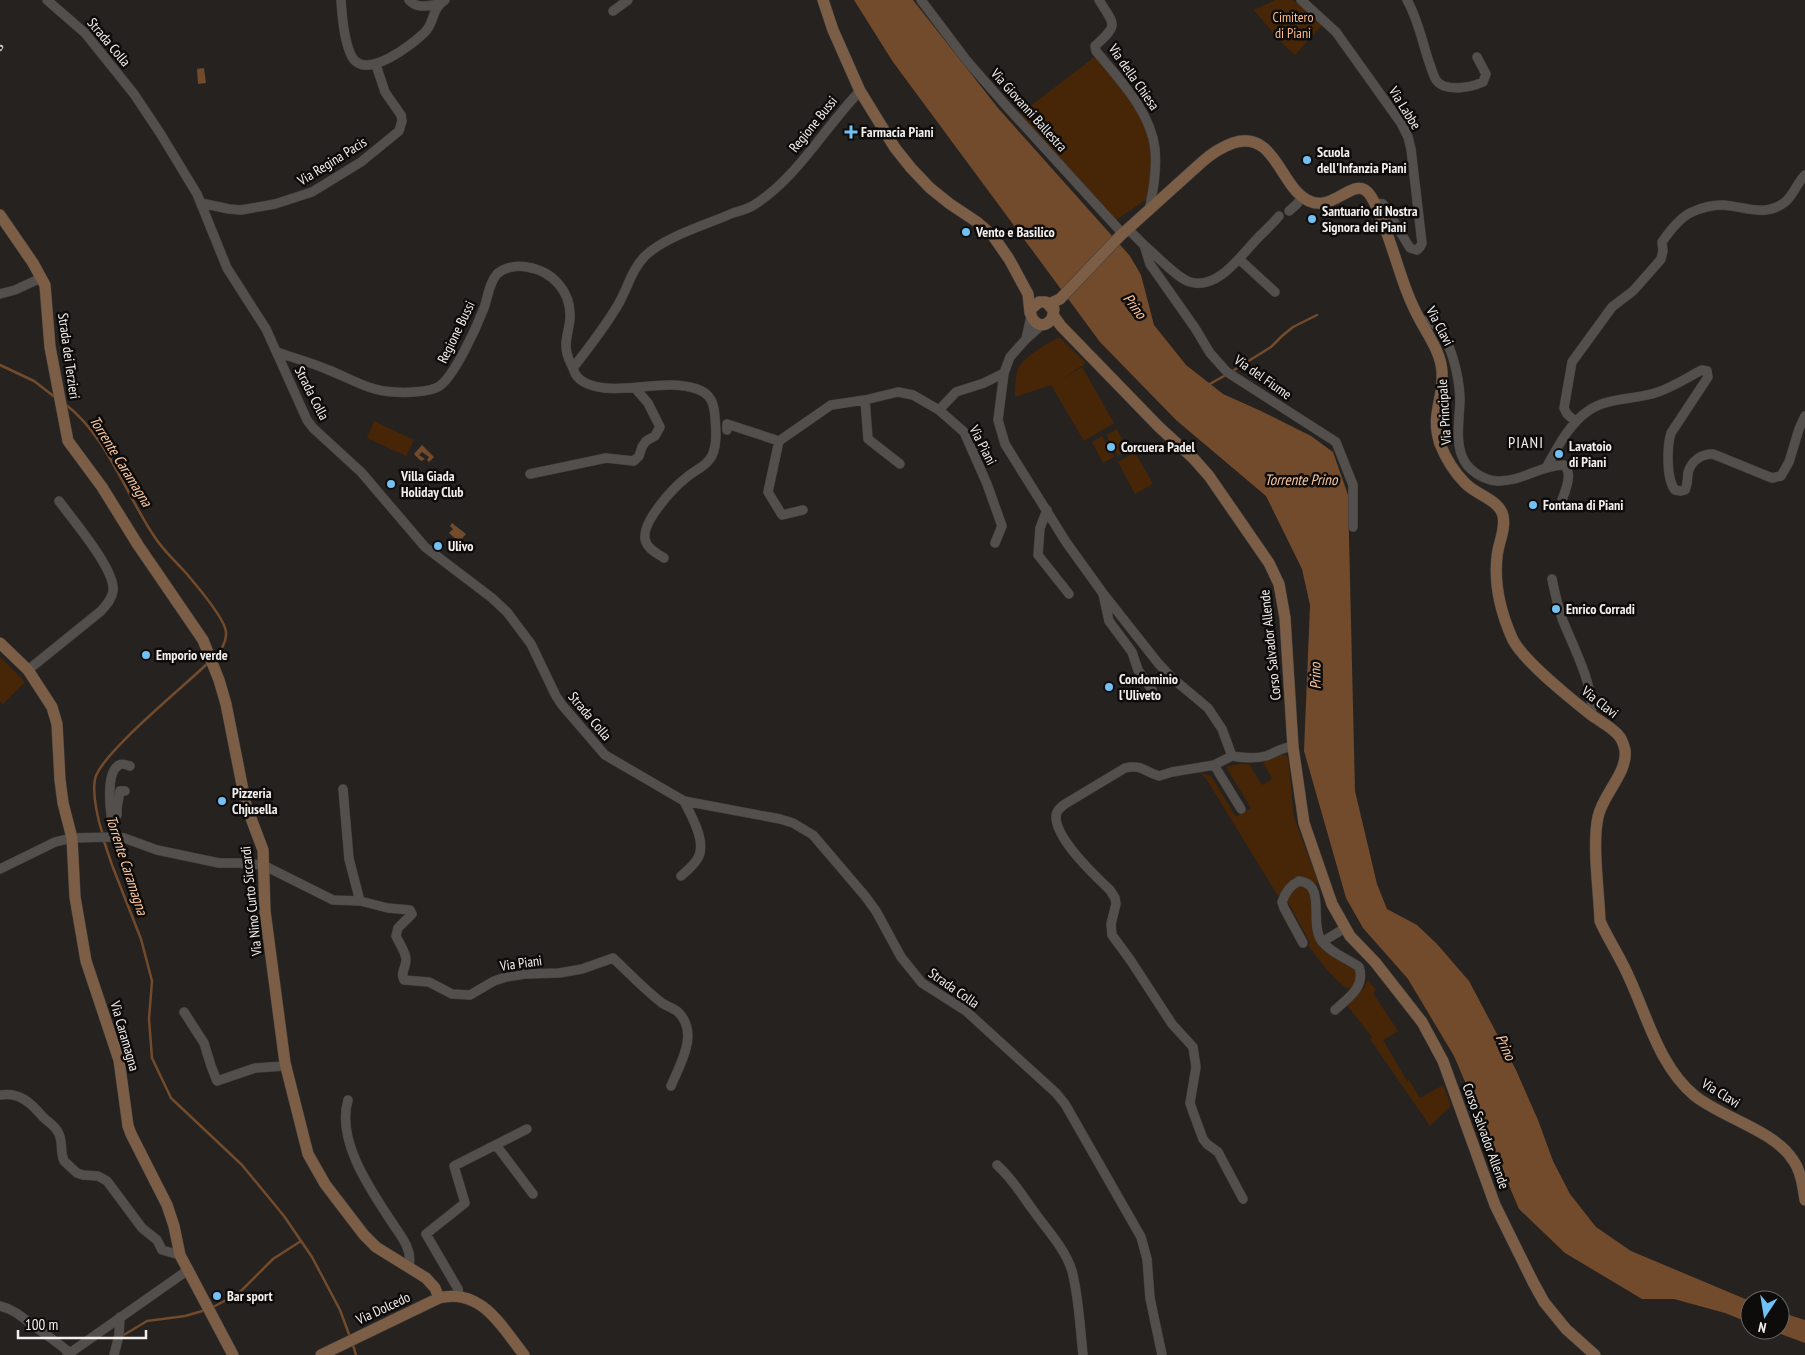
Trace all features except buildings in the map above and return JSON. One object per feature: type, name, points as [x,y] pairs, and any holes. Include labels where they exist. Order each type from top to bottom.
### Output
[{"type":"main road","points":[[823,0],[833,30],[860,91],[885,133],[911,168],[950,204],[977,222],[993,236],[1028,294],[1048,313]]},
{"type":"main road","points":[[1028,294],[1030,314],[1035,323],[1048,313],[1124,233],[1212,153],[1243,140],[1259,144],[1266,150],[1296,191],[1310,201],[1326,203],[1334,201],[1352,189],[1360,187],[1366,190],[1375,203]]},
{"type":"main road","name":"Via Clavi","points":[[1375,203],[1410,300],[1419,320],[1436,348],[1442,371],[1435,420],[1441,446],[1454,472],[1474,492],[1499,506],[1502,513],[1503,531],[1497,558],[1498,592],[1502,612],[1514,640],[1520,650],[1536,666],[1591,715],[1619,735],[1625,748],[1623,765],[1600,809],[1597,828],[1600,921],[1605,933],[1621,960],[1661,1052],[1674,1074],[1684,1087],[1698,1098],[1775,1142],[1787,1152],[1794,1160],[1798,1170],[1805,1200]]},
{"type":"main road","name":"Strada dei Terzieri","points":[[0,215],[33,263],[46,293],[50,347],[68,441],[102,486],[138,545],[209,651]]},
{"type":"main road","points":[[1030,314],[1035,303],[1042,301],[1048,313]]},
{"type":"main road","name":"Corso Salvador Allende","points":[[1048,313],[1159,427],[1194,459],[1209,476],[1269,563],[1279,584],[1285,618],[1293,746],[1304,823],[1332,904],[1350,936],[1375,962],[1422,1022],[1443,1061],[1495,1205],[1533,1282],[1544,1302],[1566,1330],[1595,1355]]},
{"type":"main road","name":"Via Caramagna","points":[[0,643],[28,670],[52,707],[57,724],[64,803],[72,838],[75,897],[86,961],[119,1060],[128,1126],[167,1205],[180,1255],[233,1355]]},
{"type":"main road","name":"Via Nino Curto Siccardi","points":[[209,651],[226,704],[246,805],[263,850],[265,911],[285,1066],[304,1142],[324,1184],[345,1212],[376,1247],[426,1278],[435,1288],[439,1298]]},
{"type":"main road","name":"Via Dolcedo","points":[[321,1355],[439,1298],[452,1295],[467,1297],[482,1305],[495,1317],[524,1355]]},
{"type":"street","name":"Strada Colla","points":[[47,0],[85,33],[134,94],[189,181],[201,203],[227,268],[258,314],[313,428],[361,472],[425,547],[492,598],[507,612],[531,644],[556,696],[599,748],[614,761],[647,778],[684,801],[780,819],[793,823],[813,835],[876,911],[892,944],[922,984],[966,1011],[1056,1093],[1074,1118],[1141,1237],[1147,1259],[1150,1298],[1162,1355]]},
{"type":"street","points":[[341,0],[344,32],[353,58],[362,64],[376,65],[403,50],[427,31],[441,2]]},
{"type":"street","points":[[409,0],[416,6],[441,2]]},
{"type":"street","points":[[613,11],[628,0]]},
{"type":"street","name":"Via Giovanni Ballestra","points":[[921,0],[967,61],[1124,233]]},
{"type":"street","name":"Via della Chiesa","points":[[1099,0],[1113,22],[1114,27],[1095,46],[1096,52],[1134,100],[1149,124],[1153,139],[1155,151],[1154,185],[1149,210]]},
{"type":"street","name":"Via Labbe","points":[[1301,0],[1336,32],[1402,123],[1408,137],[1422,243],[1417,250],[1410,248],[1383,204],[1375,203]]},
{"type":"street","points":[[1407,0],[1438,82],[1444,86],[1451,87],[1475,86],[1484,82],[1486,74],[1477,57]]},
{"type":"street","name":"Via Regina Pacis","points":[[201,203],[241,210],[275,204],[312,192],[361,162],[399,131],[402,121],[401,116],[385,92],[376,65]]},
{"type":"street","name":"Regione Bussi","points":[[277,352],[324,368],[368,389],[409,392],[437,388],[447,380],[472,336],[496,276],[502,270],[511,267],[527,267],[554,278],[563,288],[568,299],[570,317],[566,344],[567,356],[573,368],[615,310],[644,258],[653,250],[679,235],[754,205],[777,186],[802,160],[841,110],[860,91]]},
{"type":"street","points":[[1576,422],[1566,414],[1564,408],[1572,362],[1612,307],[1633,292],[1656,266],[1661,259],[1663,251],[1662,242],[1671,231],[1686,215],[1714,205],[1754,211],[1772,209],[1786,202],[1805,175]]},
{"type":"street","points":[[1288,211],[1302,197]]},
{"type":"street","name":"Via del Fiume","points":[[1124,233],[1144,245],[1188,282],[1204,283],[1214,279],[1240,259],[1280,216]]},
{"type":"street","name":"Via del Fiume","points":[[1144,245],[1150,264],[1196,328],[1210,353],[1227,372],[1336,442],[1352,485],[1352,527]]},
{"type":"street","points":[[1240,259],[1274,292]]},
{"type":"street","points":[[0,294],[15,290],[41,278]]},
{"type":"street","points":[[1048,313],[1010,357],[1004,373],[998,420],[1005,444],[1066,542],[1102,592],[1158,663],[1208,708],[1222,729],[1232,756]]},
{"type":"street","points":[[1026,339],[1030,314]]},
{"type":"street","name":"Via Principale","points":[[1419,320],[1432,323],[1446,339],[1455,366],[1460,396],[1460,445],[1462,457],[1469,467],[1486,479],[1498,481],[1521,478],[1546,466]]},
{"type":"street","points":[[573,368],[576,375],[584,382],[595,386],[635,388],[678,385],[696,389],[707,394],[714,404],[716,426],[714,448],[710,460],[686,478],[646,526],[644,537],[646,544],[664,558]]},
{"type":"street","points":[[1546,466],[1576,422],[1588,410],[1608,402],[1658,393],[1702,370],[1707,371],[1708,377],[1671,433],[1669,440],[1670,480],[1675,490],[1685,490],[1688,472],[1700,456],[1706,454],[1713,454],[1772,478],[1781,476],[1789,462],[1805,416]]},
{"type":"street","points":[[939,410],[956,392],[984,383],[1004,373]]},
{"type":"street","points":[[530,474],[606,458],[630,461],[637,459],[646,441],[655,436],[660,427],[648,403],[635,388]]},
{"type":"street","name":"Via Piani","points":[[780,441],[832,404],[865,400],[898,392],[913,395],[939,410],[964,432],[987,484],[1002,526],[994,543]]},
{"type":"street","points":[[865,400],[868,439],[900,464]]},
{"type":"street","points":[[727,430],[727,424],[780,441],[768,492],[782,515],[803,510]]},
{"type":"street","points":[[1546,466],[1564,465],[1567,468],[1567,484],[1562,500]]},
{"type":"street","points":[[28,670],[102,611],[113,591],[112,580],[105,566],[59,501]]},
{"type":"street","points":[[1047,510],[1040,528],[1038,554],[1069,594]]},
{"type":"street","points":[[1552,579],[1558,606],[1576,650],[1591,697],[1593,705],[1591,715]]},
{"type":"street","points":[[1102,592],[1109,621],[1132,652],[1138,670],[1152,690]]},
{"type":"street","points":[[1243,1199],[1218,1152],[1203,1139],[1190,1103],[1196,1067],[1193,1047],[1167,1016],[1131,960],[1112,935],[1111,924],[1116,904],[1115,898],[1110,890],[1069,846],[1056,818],[1058,810],[1065,804],[1125,768],[1133,766],[1144,768],[1159,776],[1214,765],[1232,756],[1246,758],[1264,756],[1288,746],[1293,746]]},
{"type":"street","points":[[117,837],[111,818],[109,786],[118,765],[130,766]]},
{"type":"street","points":[[1214,765],[1241,809]]},
{"type":"street","points":[[343,789],[349,859],[360,901]]},
{"type":"street","points":[[117,837],[116,808],[120,791],[125,791]]},
{"type":"street","points":[[681,876],[698,859],[701,850],[696,828],[684,801]]},
{"type":"street","name":"Via Piani","points":[[0,869],[55,842],[72,838],[117,837],[156,850],[219,863],[238,862],[263,865],[334,900],[360,901],[388,908],[410,910],[412,914],[398,928],[396,936],[406,959],[402,977],[404,980],[429,982],[452,994],[470,994],[494,981],[506,977],[525,974],[560,973],[582,969],[613,958],[663,1003],[679,1013],[685,1021],[688,1035],[687,1045],[671,1086]]},
{"type":"street","points":[[1303,943],[1282,902],[1288,891],[1299,881],[1310,884],[1313,888],[1316,902],[1316,926],[1322,942],[1359,967],[1361,974],[1360,984],[1334,1010]]},
{"type":"street","points":[[1322,942],[1345,928]]},
{"type":"street","points":[[184,1012],[204,1044],[210,1066],[217,1081],[255,1068],[285,1066]]},
{"type":"street","points":[[0,1094],[16,1096],[34,1106],[56,1128],[61,1141],[64,1161],[77,1173],[98,1176],[107,1181],[142,1228],[157,1240],[160,1248],[180,1255]]},
{"type":"street","points":[[348,1100],[345,1117],[354,1156],[386,1214],[409,1250],[411,1260],[409,1266]]},
{"type":"street","points":[[459,1296],[458,1289],[426,1234],[465,1203],[454,1166],[527,1129]]},
{"type":"street","points":[[496,1144],[532,1194]]},
{"type":"street","points":[[997,1165],[1013,1181],[1034,1212],[1042,1220],[1071,1269],[1075,1284],[1083,1355]]},
{"type":"street","points":[[0,1306],[21,1314],[69,1354],[188,1270]]},
{"type":"street","points":[[114,1355],[119,1335],[120,1317]]},
{"type":"green space","name":"Cimitero di Piani","points":[[1275,0],[1292,0],[1324,23],[1295,55],[1281,42],[1254,10]]},
{"type":"green space","points":[[1097,55],[1135,105],[1152,139],[1152,169],[1147,199],[1116,220],[1020,114]]},
{"type":"green space","points":[[1059,337],[1086,363],[1059,381],[1082,367],[1114,423],[1084,441],[1051,385],[1015,397],[1016,376],[1021,364],[1036,351]]},
{"type":"green space","points":[[374,421],[414,440],[406,456],[367,438]]},
{"type":"green space","points":[[1117,429],[1128,450],[1118,456],[1106,435]]},
{"type":"green space","points":[[1102,436],[1114,457],[1103,463],[1092,442]]},
{"type":"green space","points":[[1135,452],[1153,484],[1135,494],[1118,462]]},
{"type":"green space","points":[[0,657],[25,682],[3,704],[0,701]]},
{"type":"green space","points":[[1280,755],[1286,755],[1288,758],[1294,817],[1318,882],[1316,884],[1306,877],[1293,878],[1278,896],[1207,780],[1198,772],[1211,776],[1236,817],[1251,808],[1226,767],[1249,764],[1262,785],[1272,779],[1263,762]]},
{"type":"green space","points":[[1301,884],[1309,886],[1311,921],[1316,940],[1325,951],[1349,964],[1358,974],[1353,988],[1350,989],[1340,983],[1308,945],[1310,943],[1287,900],[1296,887]]},
{"type":"green space","points":[[1368,980],[1376,990],[1373,993],[1398,1031],[1383,1040],[1407,1081],[1409,1080],[1420,1098],[1443,1085],[1451,1106],[1430,1126],[1370,1039],[1372,1037],[1346,1004],[1363,989]]},
{"type":"water","name":"Torrente Prino","points":[[854,0],[913,0],[998,108],[1130,256],[1141,275],[1154,325],[1186,365],[1223,394],[1311,436],[1333,452],[1348,495],[1355,791],[1377,884],[1387,909],[1417,925],[1437,944],[1469,981],[1516,1070],[1538,1120],[1553,1161],[1570,1194],[1596,1227],[1631,1251],[1740,1297],[1740,1319],[1674,1299],[1642,1299],[1565,1253],[1519,1209],[1454,1056],[1408,979],[1363,928],[1346,898],[1304,751],[1310,605],[1302,569],[1266,496],[1176,420],[1100,342],[893,62]]},
{"type":"water","points":[[204,68],[206,83],[198,84],[197,69]]},
{"type":"water","points":[[422,445],[434,457],[429,462],[427,460],[429,457],[422,452],[419,455],[425,459],[421,461],[414,454]]},
{"type":"water","points":[[452,523],[466,534],[459,542],[449,533],[453,529],[450,526]]},
{"type":"water","points":[[1790,1315],[1805,1320],[1805,1343],[1790,1337]]},
{"type":"waterway","points":[[1234,370],[1271,347],[1293,327],[1317,315]]},
{"type":"waterway","name":"Torrente Caramagna","points":[[0,365],[34,381],[56,398]]},
{"type":"waterway","points":[[1208,385],[1224,376]]},
{"type":"waterway","name":"Torrente Caramagna","points":[[65,404],[93,432],[157,541],[196,585],[221,619],[226,632],[225,640],[213,659]]},
{"type":"waterway","name":"Torrente Caramagna","points":[[103,835],[97,815],[94,792],[95,779],[100,768],[127,737],[209,662]]},
{"type":"waterway","name":"Torrente Caramagna","points":[[104,841],[141,939],[152,981],[149,1019],[152,1058],[171,1098],[242,1165],[284,1216],[312,1257],[340,1310],[350,1337]]},
{"type":"waterway","points":[[211,1308],[238,1294],[273,1259],[301,1241]]},
{"type":"waterway","points":[[122,1336],[147,1321],[185,1316],[206,1310]]},
{"type":"waterway","name":"Torrente Caramagna","points":[[353,1345],[356,1355]]},
{"type":"place","name":"Farmacia Piani","points":[[851,132]]},
{"type":"place","name":"Scuola dell'Infanzia Piani","points":[[1307,160]]},
{"type":"place","name":"Santuario di Nostra Signora dei Piani","points":[[1312,219]]},
{"type":"place","name":"Vento e Basilico","points":[[966,232]]},
{"type":"place","name":"Corcuera Padel","points":[[1111,447]]},
{"type":"place","name":"Lavatoio di Piani","points":[[1559,454]]},
{"type":"place","name":"Villa Giada Holiday Club","points":[[391,484]]},
{"type":"place","name":"Fontana di Piani","points":[[1533,505]]},
{"type":"place","name":"Ulivo","points":[[438,546]]},
{"type":"place","name":"Enrico Corradi","points":[[1556,609]]},
{"type":"place","name":"Emporio verde","points":[[146,655]]},
{"type":"place","name":"Condominio l'Uliveto","points":[[1109,687]]},
{"type":"place","name":"Pizzeria Chjusella","points":[[222,801]]},
{"type":"place","name":"Bar sport","points":[[217,1296]]},
{"type":"district","name":"PIANI","points":[[1526,442]]},
{"type":"water label","name":"Prino","points":[[1135,306]]},
{"type":"water label","name":"Prino","points":[[1315,676]]},
{"type":"water label","name":"Prino","points":[[1506,1047]]}]
